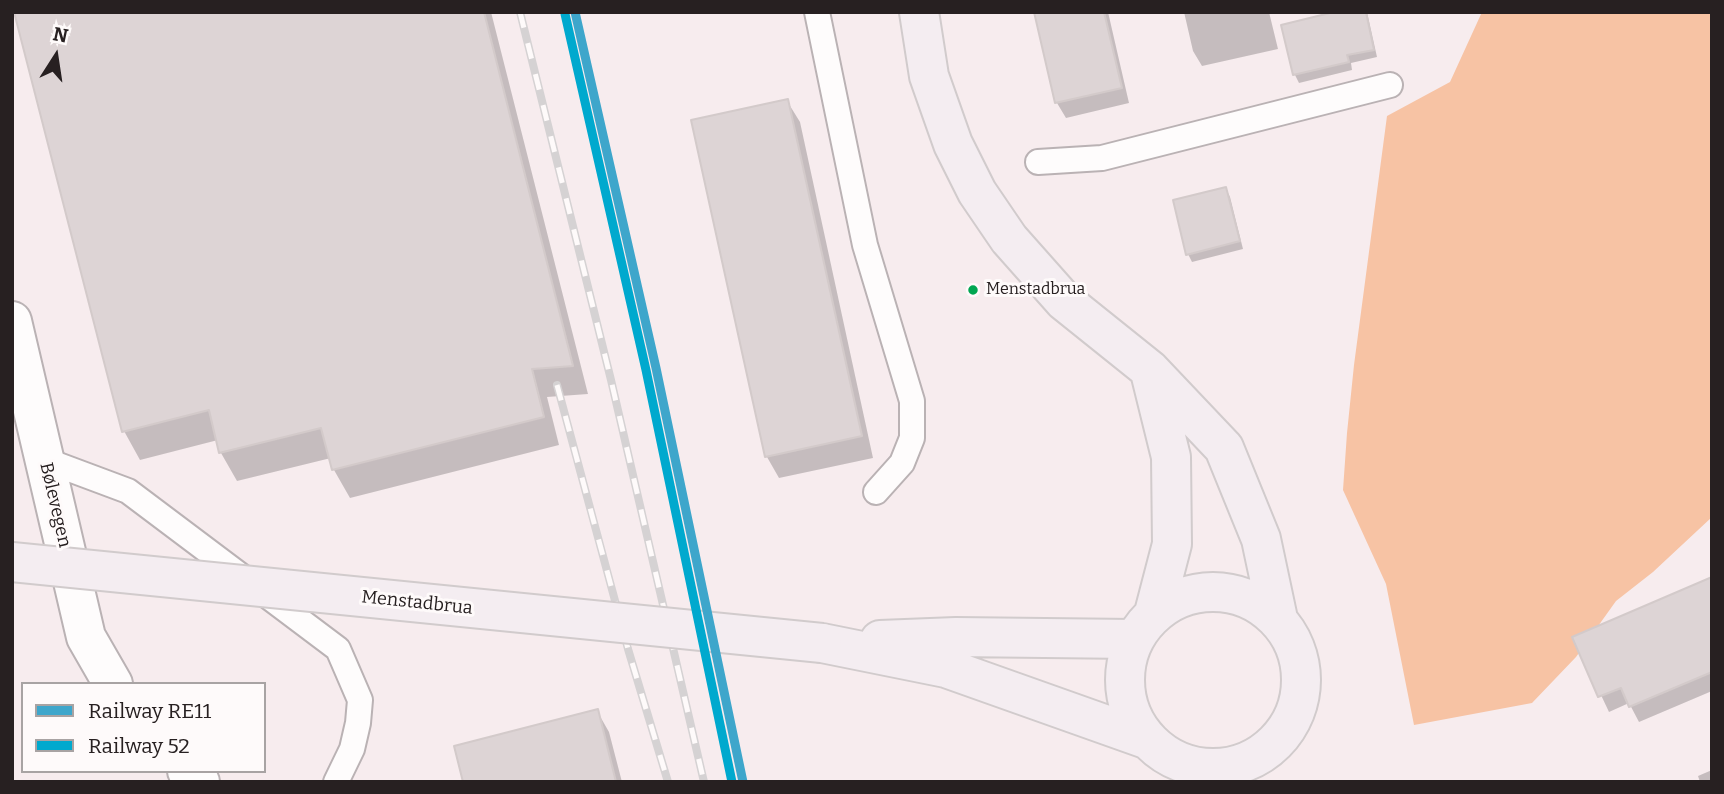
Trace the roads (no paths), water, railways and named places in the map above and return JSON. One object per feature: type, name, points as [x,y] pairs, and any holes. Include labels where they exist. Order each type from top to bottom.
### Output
[{"type":"main road","points":[[919,12],[929,76],[953,144],[977,192],[1009,239],[1064,301],[1150,370],[1224,448],[1261,539],[1278,619],[1296,649],[1302,683],[1294,717],[1273,746],[1264,782]]},
{"type":"main road","points":[[1150,370],[1171,457],[1172,544],[1124,672],[1127,708],[1165,760],[1211,769],[1244,764],[1273,746]]},
{"type":"main road","name":"Menstadbrua","points":[[12,562],[821,643],[946,668],[1165,760]]},
{"type":"main road","points":[[1143,626],[1183,596],[1216,591],[1250,599],[1278,619]]},
{"type":"main road","name":"Menstadbrua","points":[[821,643],[1143,626]]},
{"type":"street","name":"Bølevegen","points":[[12,321],[86,637],[112,682]]},
{"type":"lane","points":[[817,12],[865,245],[912,401],[912,438],[902,463],[876,492]]},
{"type":"lane","points":[[1038,162],[1102,158],[1390,85]]},
{"type":"lane","points":[[45,460],[128,491],[338,649],[360,700],[352,748],[336,782]]},
{"type":"railway","points":[[520,12],[611,380],[704,782]]},
{"type":"railway","points":[[557,385],[628,649],[668,782]]},
{"type":"rail line","name":"RE11","points":[[575,12],[656,368],[743,782]]},
{"type":"rail line","name":"52","points":[[565,14],[646,370],[732,782]]},
{"type":"place","name":"Menstadbrua","points":[[973,290]]}]
